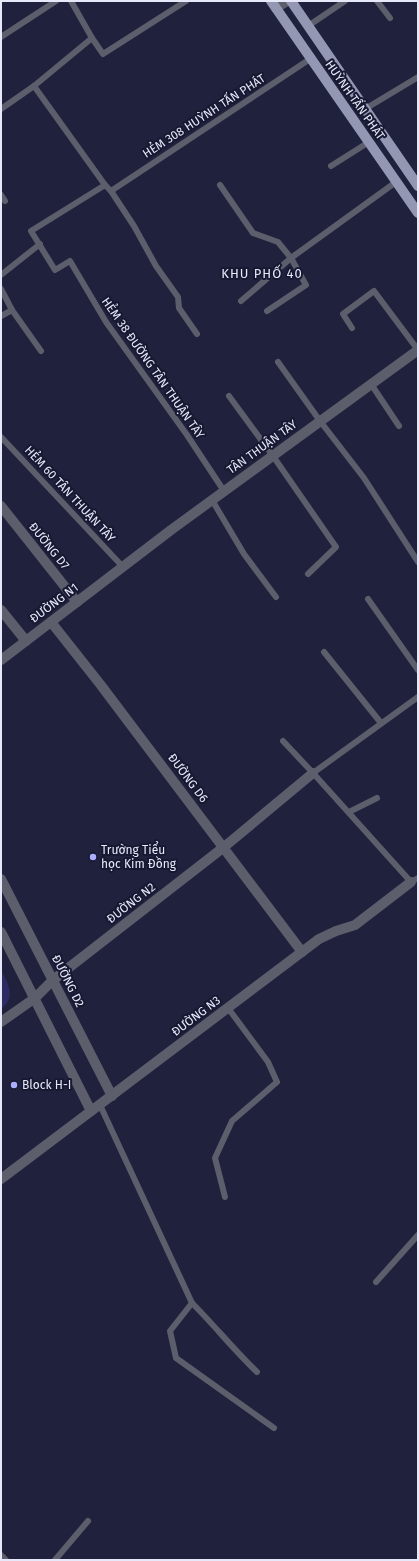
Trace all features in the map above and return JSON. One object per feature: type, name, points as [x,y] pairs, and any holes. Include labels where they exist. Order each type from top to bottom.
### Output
[{"type":"main road","name":"HUỲNH TẤN PHÁT","points":[[291,1],[418,186]]},
{"type":"main road","name":"HUỲNH TẤN PHÁT","points":[[273,4],[418,213]]},
{"type":"street","points":[[273,4],[287,1]]},
{"type":"street","name":"TÂN THUẬN TÂY","points":[[123,567],[224,491],[418,350]]},
{"type":"street","name":"ĐƯỜNG D7","points":[[1,506],[77,602]]},
{"type":"street","name":"ĐƯỜNG N1","points":[[1,660],[123,567]]},
{"type":"street","points":[[1,610],[26,641]]},
{"type":"street","name":"ĐƯỜNG D6","points":[[51,622],[100,684],[302,952]]},
{"type":"street","name":"ĐƯỜNG N2","points":[[1,1022],[35,998],[53,980],[224,848],[313,772]]},
{"type":"street","name":"ĐƯỜNG D2","points":[[1,879],[112,1096]]},
{"type":"street","name":"ĐƯỜNG N3","points":[[1,1179],[319,939],[336,931],[355,925],[415,880]]},
{"type":"street","points":[[1,932],[91,1112]]},
{"type":"lane","points":[[1,37],[56,1]]},
{"type":"lane","points":[[70,1],[103,54],[186,1]]},
{"type":"lane","points":[[308,26],[345,1]]},
{"type":"lane","points":[[377,1],[390,18]]},
{"type":"lane","points":[[1,109],[34,86],[92,38]]},
{"type":"lane","name":"HẺM 308 HUỲNH TẤN PHÁT","points":[[111,191],[310,59]]},
{"type":"lane","points":[[365,109],[418,77]]},
{"type":"lane","points":[[34,86],[105,185],[111,191],[134,226],[156,266],[178,297],[179,308],[197,334]]},
{"type":"lane","points":[[331,166],[369,142]]},
{"type":"lane","points":[[241,301],[291,258],[396,182]]},
{"type":"lane","name":"HẺM 38 ĐƯỜNG TÂN THUẬN TÂY","points":[[105,185],[31,230],[55,270],[70,261],[106,322],[187,435],[224,491]]},
{"type":"lane","points":[[220,185],[253,233],[278,242],[291,258],[306,285],[267,311]]},
{"type":"lane","points":[[1,195],[5,201]]},
{"type":"lane","points":[[1,275],[40,244]]},
{"type":"lane","points":[[1,289],[12,310],[41,352]]},
{"type":"lane","points":[[352,328],[343,314],[374,291],[418,350]]},
{"type":"lane","points":[[1,316],[12,310]]},
{"type":"lane","points":[[278,362],[320,421],[364,478],[418,562]]},
{"type":"lane","points":[[371,384],[399,426]]},
{"type":"lane","points":[[229,396],[273,456],[336,547],[308,574]]},
{"type":"lane","name":"HẺM 60 TÂN THUẬN TÂY","points":[[1,437],[123,567]]},
{"type":"lane","points":[[212,500],[244,554],[276,597]]},
{"type":"lane","points":[[368,600],[418,670]]},
{"type":"lane","points":[[324,652],[381,723]]},
{"type":"lane","points":[[313,772],[418,697]]},
{"type":"lane","points":[[283,741],[415,880]]},
{"type":"lane","points":[[349,812],[377,798]]},
{"type":"lane","points":[[225,1197],[215,1158],[232,1121],[277,1082],[268,1062],[228,1008]]},
{"type":"lane","points":[[100,1104],[147,1209],[192,1303],[217,1328],[238,1354],[257,1372]]},
{"type":"lane","points":[[376,1282],[418,1235]]},
{"type":"lane","points":[[192,1303],[170,1331],[176,1358],[274,1428]]},
{"type":"lane","points":[[55,1560],[88,1521]]},
{"type":"lane","points":[[1,1555],[6,1560]]},
{"type":"shaded area","points":[[1,970],[10,990],[10,995],[9,1000],[1,1009]]},
{"type":"place","name":"Trường Tiểu học Kim Đồng","points":[[93,857]]},
{"type":"place","name":"Block H-I","points":[[14,1085]]},
{"type":"district","name":"KHU PHỐ 40","points":[[262,273]]}]
